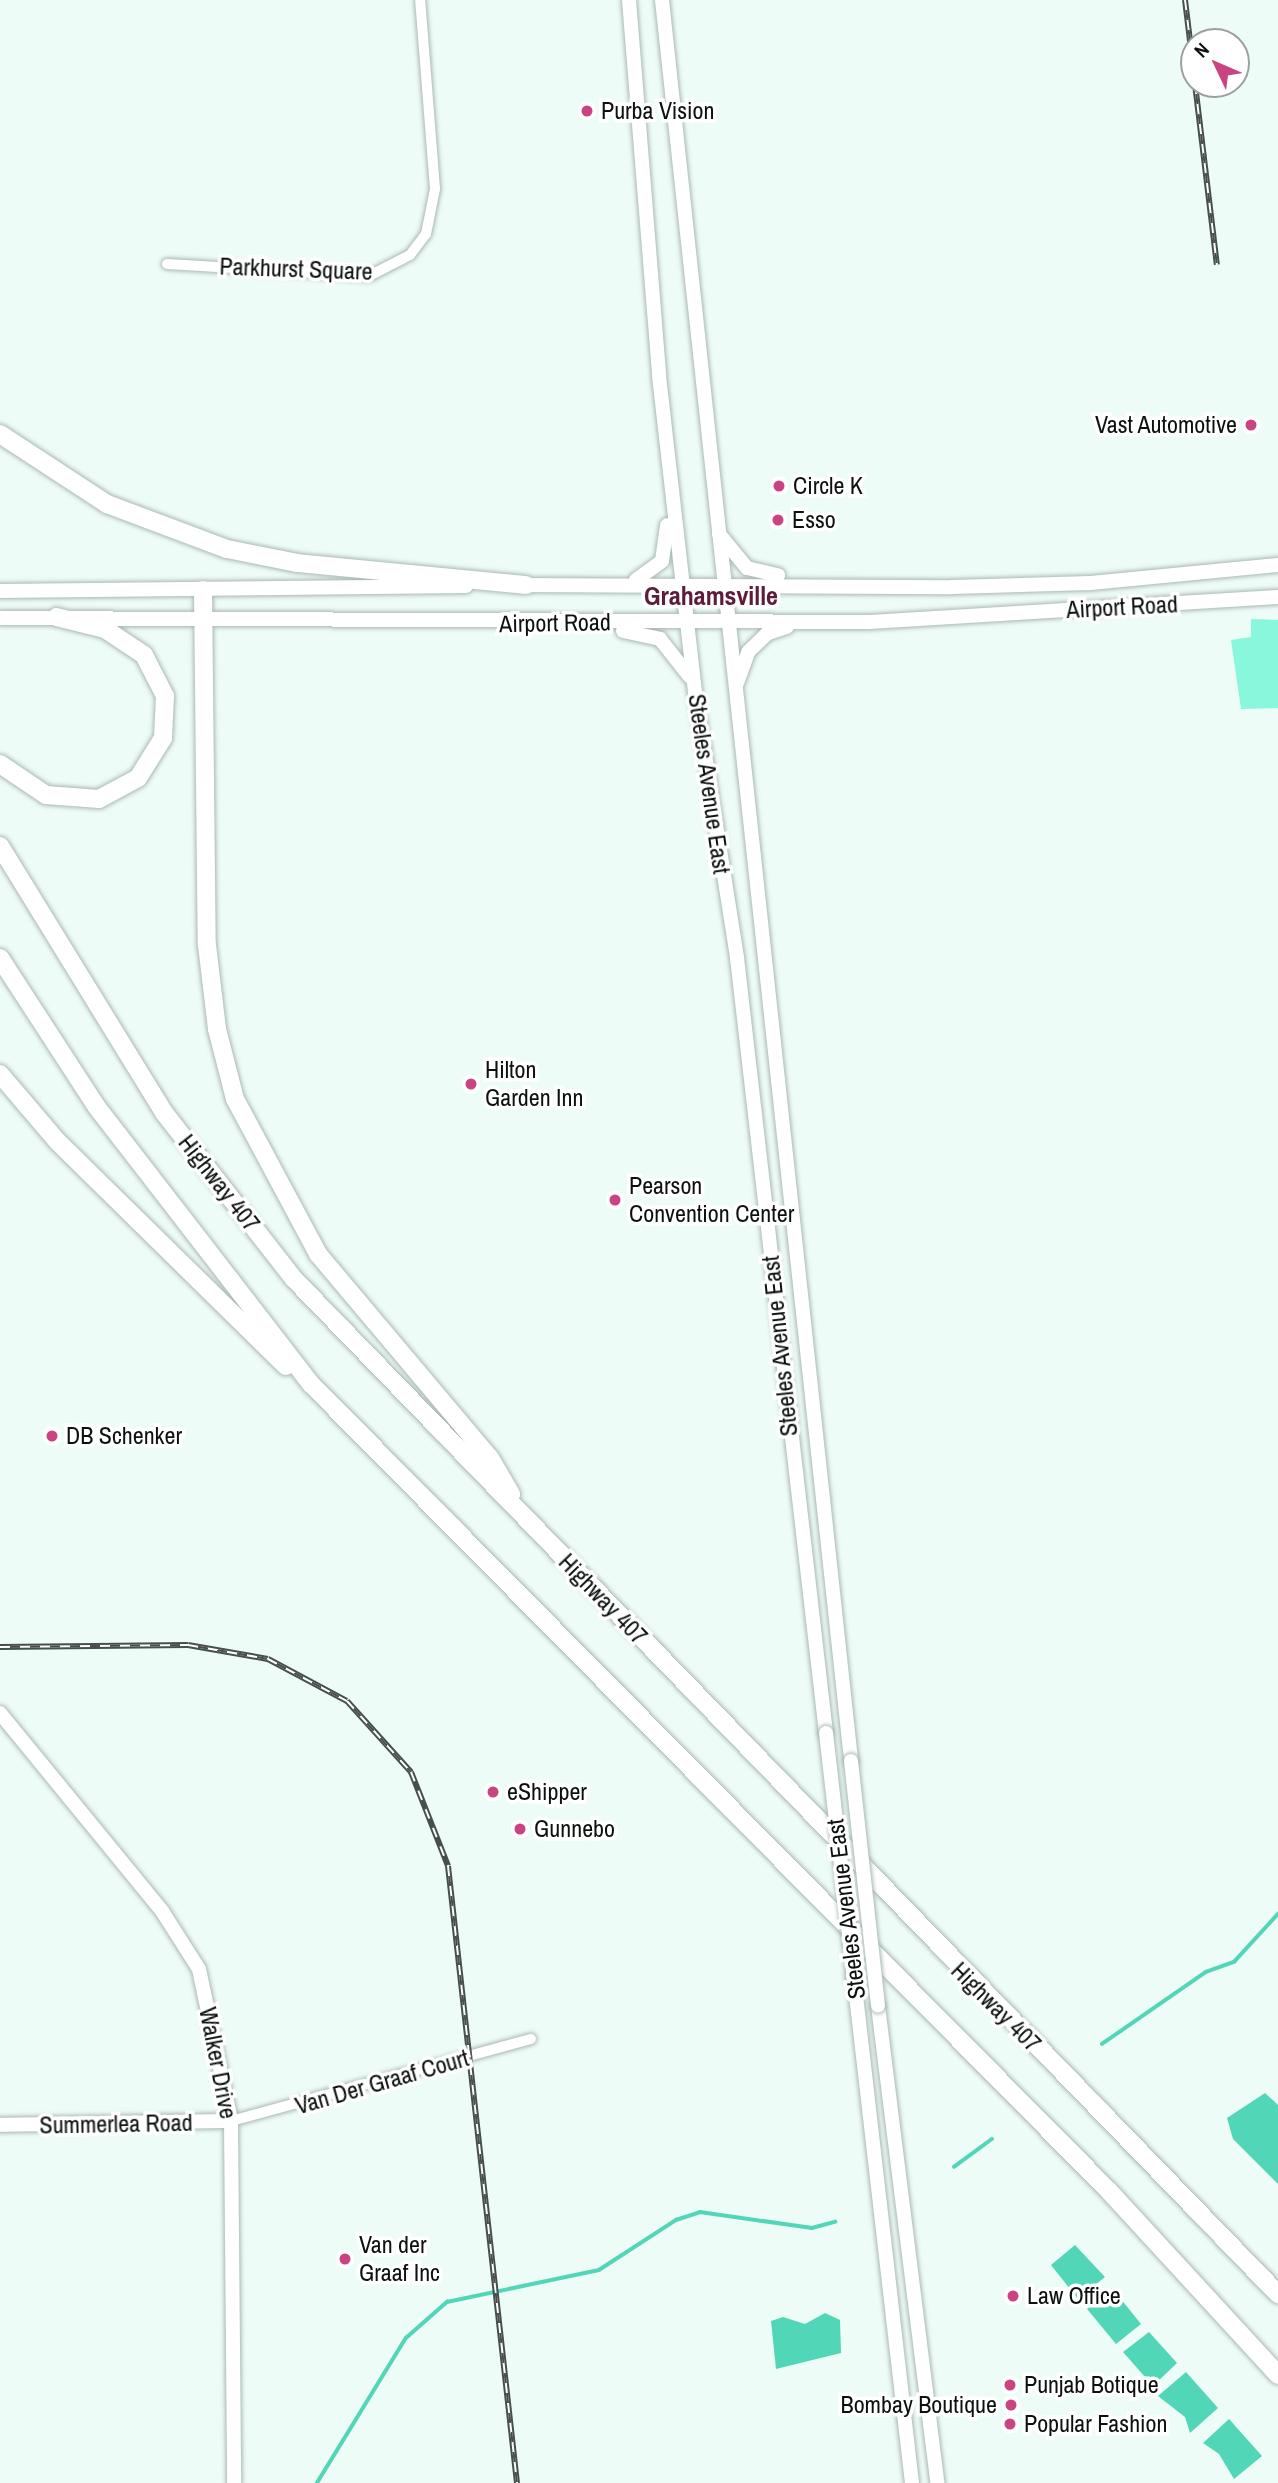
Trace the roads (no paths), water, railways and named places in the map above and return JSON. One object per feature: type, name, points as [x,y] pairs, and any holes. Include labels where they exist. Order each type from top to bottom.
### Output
[{"type":"highway","points":[[0,433],[107,504],[227,549],[297,563],[526,585]]},
{"type":"highway","points":[[203,590],[207,945],[217,1029],[235,1099],[318,1254],[490,1458],[526,1518]]},
{"type":"highway","points":[[0,764],[46,795],[99,799],[138,778],[163,738],[165,696],[144,655],[105,629],[56,617]]},
{"type":"highway","name":"Highway 407","points":[[0,846],[104,1024],[173,1125],[294,1279],[1278,2294]]},
{"type":"highway","name":"Highway 407","points":[[0,958],[96,1106],[312,1385],[1109,2191],[1278,2375]]},
{"type":"highway","points":[[0,1074],[197,1283],[312,1385]]},
{"type":"main road","name":"Steeles Avenue East","points":[[629,0],[673,496],[687,622],[695,692],[737,958],[912,2483]]},
{"type":"main road","name":"Steeles Avenue East","points":[[662,0],[714,521],[878,2006],[937,2483]]},
{"type":"main road","points":[[611,584],[646,578],[662,561],[673,496]]},
{"type":"main road","points":[[714,521],[728,551],[753,572],[798,575],[816,584]]},
{"type":"main road","name":"Airport Road","points":[[0,591],[611,584],[1090,583],[1278,565]]},
{"type":"main road","name":"Airport Road","points":[[0,618],[204,616],[563,623],[811,622],[1278,597]]},
{"type":"main road","points":[[734,698],[741,664],[761,638],[811,622]]},
{"type":"main road","points":[[563,623],[581,631],[636,632],[660,639],[684,663],[695,692]]},
{"type":"main road","name":"Walker Drive","points":[[0,1713],[162,1911],[199,1969],[231,2122],[234,2483]]},
{"type":"main road","name":"Summerlea Road","points":[[0,2125],[231,2122]]},
{"type":"street","name":"Parkhurst Square","points":[[166,264],[369,276],[410,255],[426,234],[435,189],[420,0]]},
{"type":"street","name":"Van Der Graaf Court","points":[[231,2122],[531,2039]]},
{"type":"waterway","points":[[1102,2044],[1206,1972],[1234,1962],[1278,1914]]},
{"type":"waterway","points":[[954,2167],[992,2139]]},
{"type":"waterway","points":[[317,2483],[406,2338],[447,2302],[599,2270],[676,2220],[700,2212],[812,2228],[835,2222]]},
{"type":"railway","points":[[1185,0],[1188,28]]},
{"type":"railway","points":[[1197,98],[1217,265]]},
{"type":"railway","points":[[0,1647],[188,1645],[268,1659],[347,1701],[411,1772],[448,1866],[517,2483]]},
{"type":"place","name":"Purba Vision","points":[[587,111]]},
{"type":"place","name":"Vast Automotive","points":[[1251,425]]},
{"type":"place","name":"Circle K","points":[[779,486]]},
{"type":"place","name":"Esso","points":[[778,520]]},
{"type":"place","name":"Hilton Garden Inn","points":[[471,1084]]},
{"type":"place","name":"Pearson Convention Center","points":[[615,1200]]},
{"type":"place","name":"DB Schenker","points":[[52,1436]]},
{"type":"place","name":"eShipper","points":[[493,1792]]},
{"type":"place","name":"Gunnebo","points":[[520,1829]]},
{"type":"place","name":"Van der Graaf Inc","points":[[345,2259]]},
{"type":"place","name":"Law Office","points":[[1013,2296]]},
{"type":"place","name":"Punjab Botique","points":[[1010,2385]]},
{"type":"place","name":"Bombay Boutique","points":[[1011,2405]]},
{"type":"place","name":"Popular Fashion","points":[[1010,2424]]},
{"type":"district","name":"Grahamsville","points":[[711,596]]}]
